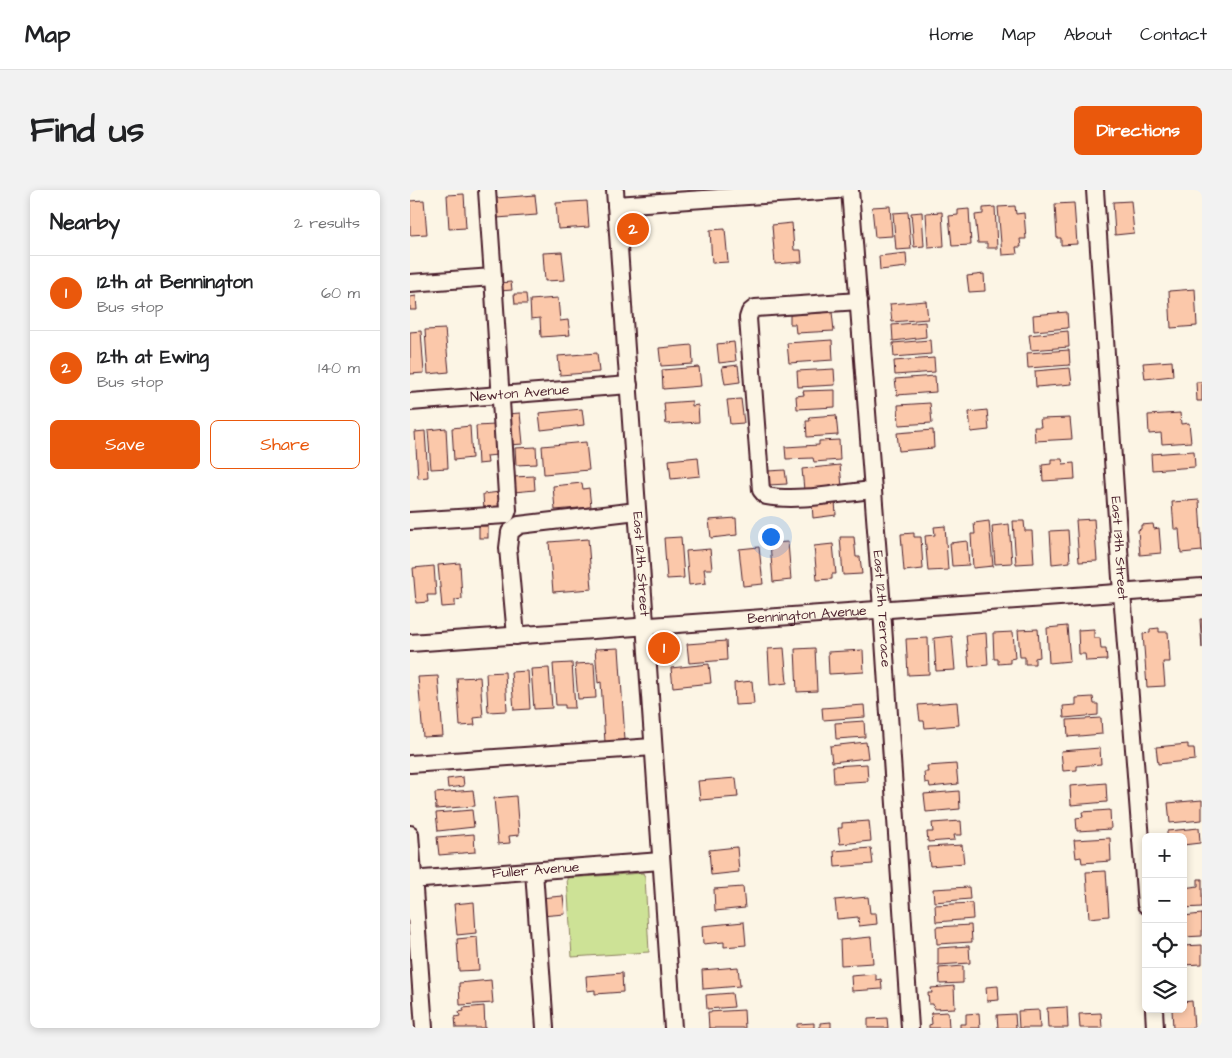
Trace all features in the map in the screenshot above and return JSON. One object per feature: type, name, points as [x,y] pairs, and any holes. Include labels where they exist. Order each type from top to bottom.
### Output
[{"type":"street","points":[[410,521],[506,515],[508,510],[487,190]]},
{"type":"street","points":[[616,198],[837,190]]},
{"type":"street","name":"East 12th Terrace","points":[[850,190],[882,609],[910,1028]]},
{"type":"street","name":"East 13th Street","points":[[1095,190],[1122,593],[1144,878]]},
{"type":"street","name":"East 12th Street","points":[[616,198],[673,1028]]},
{"type":"street","points":[[410,283],[493,277]]},
{"type":"street","points":[[859,301],[755,308],[750,312],[748,318],[749,347],[762,490],[766,496],[775,498],[798,497],[873,490]]},
{"type":"street","name":"Newton Avenue","points":[[410,402],[629,385]]},
{"type":"street","points":[[516,636],[508,548],[510,532],[519,525],[637,511]]},
{"type":"street","name":"Bennington Avenue","points":[[410,643],[1202,587]]},
{"type":"street","points":[[410,764],[653,747]]},
{"type":"street","points":[[410,834],[424,1028]]},
{"type":"street","name":"Fuller Avenue","points":[[412,880],[661,861]]},
{"type":"street","points":[[534,871],[545,1028]]},
{"type":"street","points":[[1154,1013],[1155,1028]]},
{"type":"green space","points":[[643,873],[645,877],[649,952],[572,957],[567,878]]},
{"type":"building","points":[[464,194],[466,228],[449,229],[447,195]]},
{"type":"building","points":[[535,195],[537,215],[497,218],[496,198]]},
{"type":"building","points":[[424,200],[427,234],[410,235],[410,201]]},
{"type":"building","points":[[587,201],[589,227],[558,229],[556,203]]},
{"type":"building","points":[[1131,201],[1134,233],[1115,235],[1113,202]]},
{"type":"building","points":[[1074,203],[1077,244],[1061,245],[1061,238],[1057,238],[1055,204]]},
{"type":"building","points":[[890,206],[892,236],[875,237],[872,207]]},
{"type":"building","points":[[1015,206],[1016,214],[1024,213],[1026,239],[1020,239],[1021,247],[1016,247],[1017,254],[1002,255],[998,207]]},
{"type":"building","points":[[995,207],[997,248],[987,248],[987,243],[978,243],[975,215],[983,214],[983,208]]},
{"type":"building","points":[[969,209],[971,245],[952,246],[949,216],[958,215],[958,210]]},
{"type":"building","points":[[908,212],[911,249],[896,250],[893,213]]},
{"type":"building","points":[[922,212],[924,246],[914,247],[911,213]]},
{"type":"building","points":[[942,212],[944,246],[928,247],[926,213]]},
{"type":"building","points":[[792,223],[794,250],[801,250],[802,262],[775,264],[772,225]]},
{"type":"building","points":[[725,229],[728,262],[712,263],[710,230]]},
{"type":"building","points":[[562,252],[565,280],[545,281],[543,253]]},
{"type":"building","points":[[906,253],[907,267],[880,270],[879,256]]},
{"type":"building","points":[[984,274],[985,291],[969,292],[967,276]]},
{"type":"building","points":[[511,282],[512,290],[500,291],[499,283]]},
{"type":"building","points":[[1195,289],[1197,326],[1171,328],[1169,291]]},
{"type":"building","points":[[514,294],[526,294],[527,304],[515,304]]},
{"type":"building","points":[[416,296],[417,310],[410,310],[410,297]]},
{"type":"building","points":[[558,298],[560,321],[568,320],[570,335],[541,337],[540,318],[531,319],[530,300]]},
{"type":"building","points":[[926,301],[928,319],[892,322],[890,304]]},
{"type":"building","points":[[832,312],[834,331],[796,333],[795,324],[790,324],[790,315]]},
{"type":"building","points":[[1067,312],[1068,328],[1034,331],[1033,315]]},
{"type":"building","points":[[925,322],[926,337],[893,341],[892,325]]},
{"type":"building","points":[[445,329],[449,372],[428,374],[425,330]]},
{"type":"building","points":[[421,331],[424,373],[410,374],[410,332]]},
{"type":"building","points":[[1068,331],[1069,347],[1031,350],[1029,335]]},
{"type":"building","points":[[832,340],[833,360],[789,363],[787,343]]},
{"type":"building","points":[[930,340],[931,354],[894,357],[893,343]]},
{"type":"building","points":[[734,342],[736,361],[719,363],[717,344]]},
{"type":"building","points":[[692,345],[693,364],[661,366],[659,348]]},
{"type":"building","points":[[1069,350],[1070,365],[1028,368],[1027,353]]},
{"type":"building","points":[[597,353],[599,372],[560,375],[558,356]]},
{"type":"building","points":[[934,358],[935,372],[895,375],[894,361]]},
{"type":"building","points":[[1172,361],[1173,376],[1145,379],[1143,363]]},
{"type":"building","points":[[738,365],[740,382],[725,384],[722,367]]},
{"type":"building","points":[[699,367],[701,386],[663,389],[662,370]]},
{"type":"building","points":[[1070,368],[1072,384],[1036,387],[1035,371]]},
{"type":"building","points":[[834,369],[835,385],[798,387],[797,371]]},
{"type":"building","points":[[935,376],[936,392],[897,395],[895,379]]},
{"type":"building","points":[[1196,382],[1202,382],[1202,401],[1197,401]]},
{"type":"building","points":[[835,390],[835,407],[797,409],[796,396],[804,395],[803,391]]},
{"type":"building","points":[[741,399],[744,423],[730,424],[727,400]]},
{"type":"building","points":[[692,401],[692,406],[698,405],[699,422],[666,424],[664,403]]},
{"type":"building","points":[[930,403],[932,423],[899,425],[898,405]]},
{"type":"building","points":[[582,409],[584,425],[541,430],[539,413]]},
{"type":"building","points":[[987,410],[989,430],[971,432],[969,412]]},
{"type":"building","points":[[520,413],[523,444],[509,445],[507,414]]},
{"type":"building","points":[[1180,413],[1181,424],[1189,423],[1191,442],[1162,444],[1161,433],[1149,434],[1148,415]]},
{"type":"building","points":[[836,415],[838,435],[807,437],[806,421],[810,421],[809,417]]},
{"type":"building","points":[[1070,418],[1072,439],[1035,441],[1034,427],[1041,427],[1040,419]]},
{"type":"building","points":[[495,425],[497,455],[487,456],[488,463],[478,464],[476,426]]},
{"type":"building","points":[[470,426],[472,458],[454,460],[452,428]]},
{"type":"building","points":[[446,428],[448,468],[431,469],[428,430]]},
{"type":"building","points":[[933,430],[934,448],[899,451],[897,433]]},
{"type":"building","points":[[425,431],[428,477],[418,478],[415,432]]},
{"type":"building","points":[[839,440],[840,460],[814,462],[813,458],[786,459],[785,447],[819,445],[819,441]]},
{"type":"building","points":[[586,442],[589,470],[544,474],[542,446]]},
{"type":"building","points":[[536,447],[537,464],[516,465],[515,448]]},
{"type":"building","points":[[1194,451],[1195,467],[1152,470],[1151,454]]},
{"type":"building","points":[[698,457],[700,476],[671,479],[669,460]]},
{"type":"building","points":[[1051,459],[1062,459],[1063,464],[1074,463],[1075,479],[1043,481],[1042,465],[1051,464]]},
{"type":"building","points":[[840,465],[842,487],[804,490],[802,469]]},
{"type":"building","points":[[785,470],[787,484],[769,485],[768,471]]},
{"type":"building","points":[[534,476],[535,490],[514,492],[513,477]]},
{"type":"building","points":[[582,483],[583,489],[589,488],[591,507],[555,510],[553,486]]},
{"type":"building","points":[[500,492],[501,510],[484,511],[483,494]]},
{"type":"building","points":[[1199,500],[1202,551],[1181,553],[1179,529],[1174,529],[1172,502]]},
{"type":"building","points":[[835,501],[836,515],[813,518],[812,504]]},
{"type":"building","points":[[736,518],[737,535],[711,538],[709,520]]},
{"type":"building","points":[[1094,519],[1097,561],[1079,562],[1076,520]]},
{"type":"building","points":[[989,521],[993,566],[973,568],[971,534],[975,534],[974,523]]},
{"type":"building","points":[[1013,521],[1024,521],[1025,531],[1032,531],[1034,563],[1016,564]]},
{"type":"building","points":[[1009,524],[1012,563],[995,564],[992,526]]},
{"type":"building","points":[[1153,524],[1154,529],[1159,528],[1161,553],[1140,555],[1138,530],[1141,529],[1141,525]]},
{"type":"building","points":[[479,526],[488,526],[488,538],[479,538]]},
{"type":"building","points":[[945,526],[948,570],[928,571],[925,536],[935,535],[934,527]]},
{"type":"building","points":[[1068,530],[1070,562],[1052,564],[1050,531]]},
{"type":"building","points":[[914,533],[914,537],[921,537],[923,569],[904,571],[901,534]]},
{"type":"building","points":[[681,537],[684,578],[667,579],[664,538]]},
{"type":"building","points":[[840,537],[854,537],[856,557],[860,557],[862,574],[843,575]]},
{"type":"building","points":[[588,539],[592,589],[553,592],[549,542]]},
{"type":"building","points":[[967,541],[969,565],[952,566],[950,543]]},
{"type":"building","points":[[788,542],[791,580],[773,582],[770,543]]},
{"type":"building","points":[[833,544],[836,574],[832,574],[832,579],[817,580],[814,546]]},
{"type":"building","points":[[759,547],[763,584],[743,586],[739,549]]},
{"type":"building","points":[[710,549],[712,569],[704,569],[706,583],[689,585],[686,551]]},
{"type":"building","points":[[460,563],[462,599],[455,600],[455,606],[442,607],[438,565]]},
{"type":"building","points":[[434,566],[436,595],[427,595],[428,602],[416,603],[413,568]]},
{"type":"building","points":[[1200,619],[1202,619],[1202,648]]},
{"type":"building","points":[[1067,626],[1070,661],[1049,663],[1047,628]]},
{"type":"building","points":[[1159,628],[1159,632],[1168,632],[1170,662],[1163,662],[1165,686],[1147,687],[1143,634],[1150,633],[1150,629]]},
{"type":"building","points":[[1038,629],[1040,657],[1035,658],[1035,664],[1025,664],[1025,657],[1020,657],[1018,630]]},
{"type":"building","points":[[1094,629],[1094,638],[1100,638],[1101,649],[1106,649],[1107,660],[1086,661],[1085,654],[1079,654],[1078,630]]},
{"type":"building","points":[[1013,632],[1015,658],[1010,659],[1010,663],[998,664],[998,659],[994,659],[993,633]]},
{"type":"building","points":[[986,633],[988,665],[969,667],[966,635]]},
{"type":"building","points":[[952,636],[955,670],[936,671],[934,638]]},
{"type":"building","points":[[928,638],[929,674],[908,675],[906,639]]},
{"type":"building","points":[[726,641],[727,660],[689,663],[687,644]]},
{"type":"building","points":[[619,648],[625,740],[605,742],[601,682],[598,683],[595,649]]},
{"type":"building","points":[[784,648],[787,683],[770,685],[768,649]]},
{"type":"building","points":[[815,648],[817,691],[797,692],[795,649]]},
{"type":"building","points":[[863,650],[864,672],[829,674],[828,652]]},
{"type":"building","points":[[572,663],[575,708],[565,708],[565,705],[556,705],[553,664]]},
{"type":"building","points":[[594,663],[596,698],[578,699],[575,664]]},
{"type":"building","points":[[709,664],[711,683],[673,687],[671,668]]},
{"type":"building","points":[[549,668],[552,708],[534,709],[531,669]]},
{"type":"building","points":[[528,671],[530,709],[514,710],[511,672]]},
{"type":"building","points":[[505,672],[507,711],[488,712],[486,673]]},
{"type":"building","points":[[438,676],[443,736],[423,737],[418,677]]},
{"type":"building","points":[[480,677],[483,717],[474,718],[475,725],[460,726],[457,678]]},
{"type":"building","points":[[752,681],[754,704],[735,705],[734,683]]},
{"type":"building","points":[[1093,697],[1094,704],[1098,704],[1098,715],[1064,718],[1063,706],[1076,705],[1076,698]]},
{"type":"building","points":[[957,702],[959,725],[925,728],[924,721],[920,721],[918,705]]},
{"type":"building","points":[[864,705],[865,717],[823,720],[822,708]]},
{"type":"building","points":[[1101,718],[1102,734],[1068,737],[1067,720]]},
{"type":"building","points":[[864,721],[865,737],[836,739],[835,723]]},
{"type":"building","points":[[866,742],[868,758],[832,762],[830,746]]},
{"type":"building","points":[[1188,744],[1188,748],[1194,748],[1195,760],[1158,764],[1156,747]]},
{"type":"building","points":[[1100,748],[1101,764],[1077,766],[1077,770],[1063,771],[1061,751]]},
{"type":"building","points":[[867,764],[868,781],[834,783],[833,766]]},
{"type":"building","points":[[956,764],[958,784],[930,787],[929,782],[925,783],[924,772],[928,772],[927,766]]},
{"type":"building","points":[[463,777],[464,786],[448,788],[447,779]]},
{"type":"building","points":[[736,778],[738,797],[700,800],[698,781]]},
{"type":"building","points":[[1106,783],[1107,802],[1071,805],[1070,786]]},
{"type":"building","points":[[473,790],[475,806],[436,809],[435,793]]},
{"type":"building","points":[[959,791],[960,809],[926,812],[924,794]]},
{"type":"building","points":[[516,796],[519,835],[509,836],[510,843],[498,844],[494,798]]},
{"type":"building","points":[[1202,800],[1202,820],[1170,823],[1168,803]]},
{"type":"building","points":[[472,810],[474,827],[438,831],[436,813]]},
{"type":"building","points":[[1110,810],[1111,829],[1077,831],[1076,818],[1083,817],[1082,812]]},
{"type":"building","points":[[869,821],[871,841],[840,844],[838,828],[842,828],[842,823]]},
{"type":"building","points":[[961,821],[962,835],[954,835],[955,840],[928,842],[927,832],[933,832],[932,823]]},
{"type":"building","points":[[1199,828],[1200,843],[1187,845],[1187,833],[1167,833],[1167,831]]},
{"type":"building","points":[[474,834],[475,852],[439,855],[437,837]]},
{"type":"building","points":[[1110,838],[1111,861],[1082,863],[1081,857],[1076,858],[1074,840]]},
{"type":"building","points":[[962,845],[964,863],[930,866],[928,847]]},
{"type":"building","points":[[737,847],[739,872],[711,875],[709,850]]},
{"type":"building","points":[[871,848],[873,864],[835,867],[834,851]]},
{"type":"building","points":[[1106,871],[1109,916],[1089,918],[1086,872]]},
{"type":"building","points":[[1198,879],[1202,879],[1202,907],[1187,908],[1187,887],[1198,886]]},
{"type":"building","points":[[743,887],[745,908],[715,911],[714,889]]},
{"type":"building","points":[[969,887],[970,899],[934,902],[933,889]]},
{"type":"building","points":[[563,896],[565,914],[541,916],[540,898]]},
{"type":"building","points":[[868,897],[870,913],[876,913],[877,924],[859,926],[858,917],[837,919],[835,900]]},
{"type":"building","points":[[474,902],[476,933],[457,935],[454,904]]},
{"type":"building","points":[[972,903],[973,919],[936,922],[935,905]]},
{"type":"building","points":[[1202,914],[1202,936],[1187,937],[1187,916]]},
{"type":"building","points":[[744,922],[746,945],[724,947],[724,942],[703,944],[702,926]]},
{"type":"building","points":[[971,925],[972,942],[937,944],[936,927]]},
{"type":"building","points":[[477,937],[479,970],[459,971],[457,939]]},
{"type":"building","points":[[871,937],[873,963],[841,965],[840,940]]},
{"type":"building","points":[[1202,945],[1202,964],[1187,965],[1187,946]]},
{"type":"building","points":[[969,946],[970,963],[938,965],[938,948]]},
{"type":"building","points":[[963,966],[963,983],[940,984],[939,968]]},
{"type":"building","points":[[738,967],[740,986],[703,989],[702,970]]},
{"type":"building","points":[[622,973],[623,992],[595,994],[595,990],[587,991],[586,976]]},
{"type":"building","points":[[876,974],[876,980],[881,979],[882,989],[852,991],[851,976]]},
{"type":"building","points":[[491,980],[493,1003],[460,1005],[459,983]]},
{"type":"building","points":[[954,986],[955,1008],[934,1009],[933,1004],[929,1004],[928,993],[932,993],[931,988]]},
{"type":"building","points":[[998,986],[999,1000],[987,1001],[986,987]]},
{"type":"building","points":[[732,993],[734,1007],[707,1009],[706,995]]},
{"type":"building","points":[[1192,1001],[1194,1028],[1173,1028],[1172,1013],[1187,1013],[1187,1002]]},
{"type":"building","points":[[484,1006],[485,1028],[456,1028],[455,1017],[460,1016],[459,1012],[464,1011],[463,1008]]},
{"type":"building","points":[[1067,1007],[1068,1028],[1048,1028],[1047,1008]]},
{"type":"building","points":[[744,1010],[745,1028],[709,1028],[708,1012]]},
{"type":"building","points":[[1039,1010],[1040,1028],[1019,1028],[1018,1011]]},
{"type":"building","points":[[948,1012],[949,1028],[929,1028],[929,1025],[932,1024],[931,1013]]},
{"type":"building","points":[[979,1013],[980,1028],[960,1028],[960,1024],[966,1024],[966,1014]]},
{"type":"building","points":[[1101,1013],[1102,1028],[1080,1028],[1079,1014]]},
{"type":"building","points":[[1015,1014],[1016,1028],[998,1028],[997,1015]]},
{"type":"building","points":[[887,1018],[888,1028],[868,1028],[868,1019]]},
{"type":"building","points":[[831,1022],[831,1028],[820,1028],[820,1023]]},
{"type":"building","points":[[814,1023],[814,1028],[797,1028],[797,1024]]},
{"type":"place","name":"12th at Ewing","points":[[633,229]]},
{"type":"place","name":"12th at Bennington","points":[[664,648]]}]
